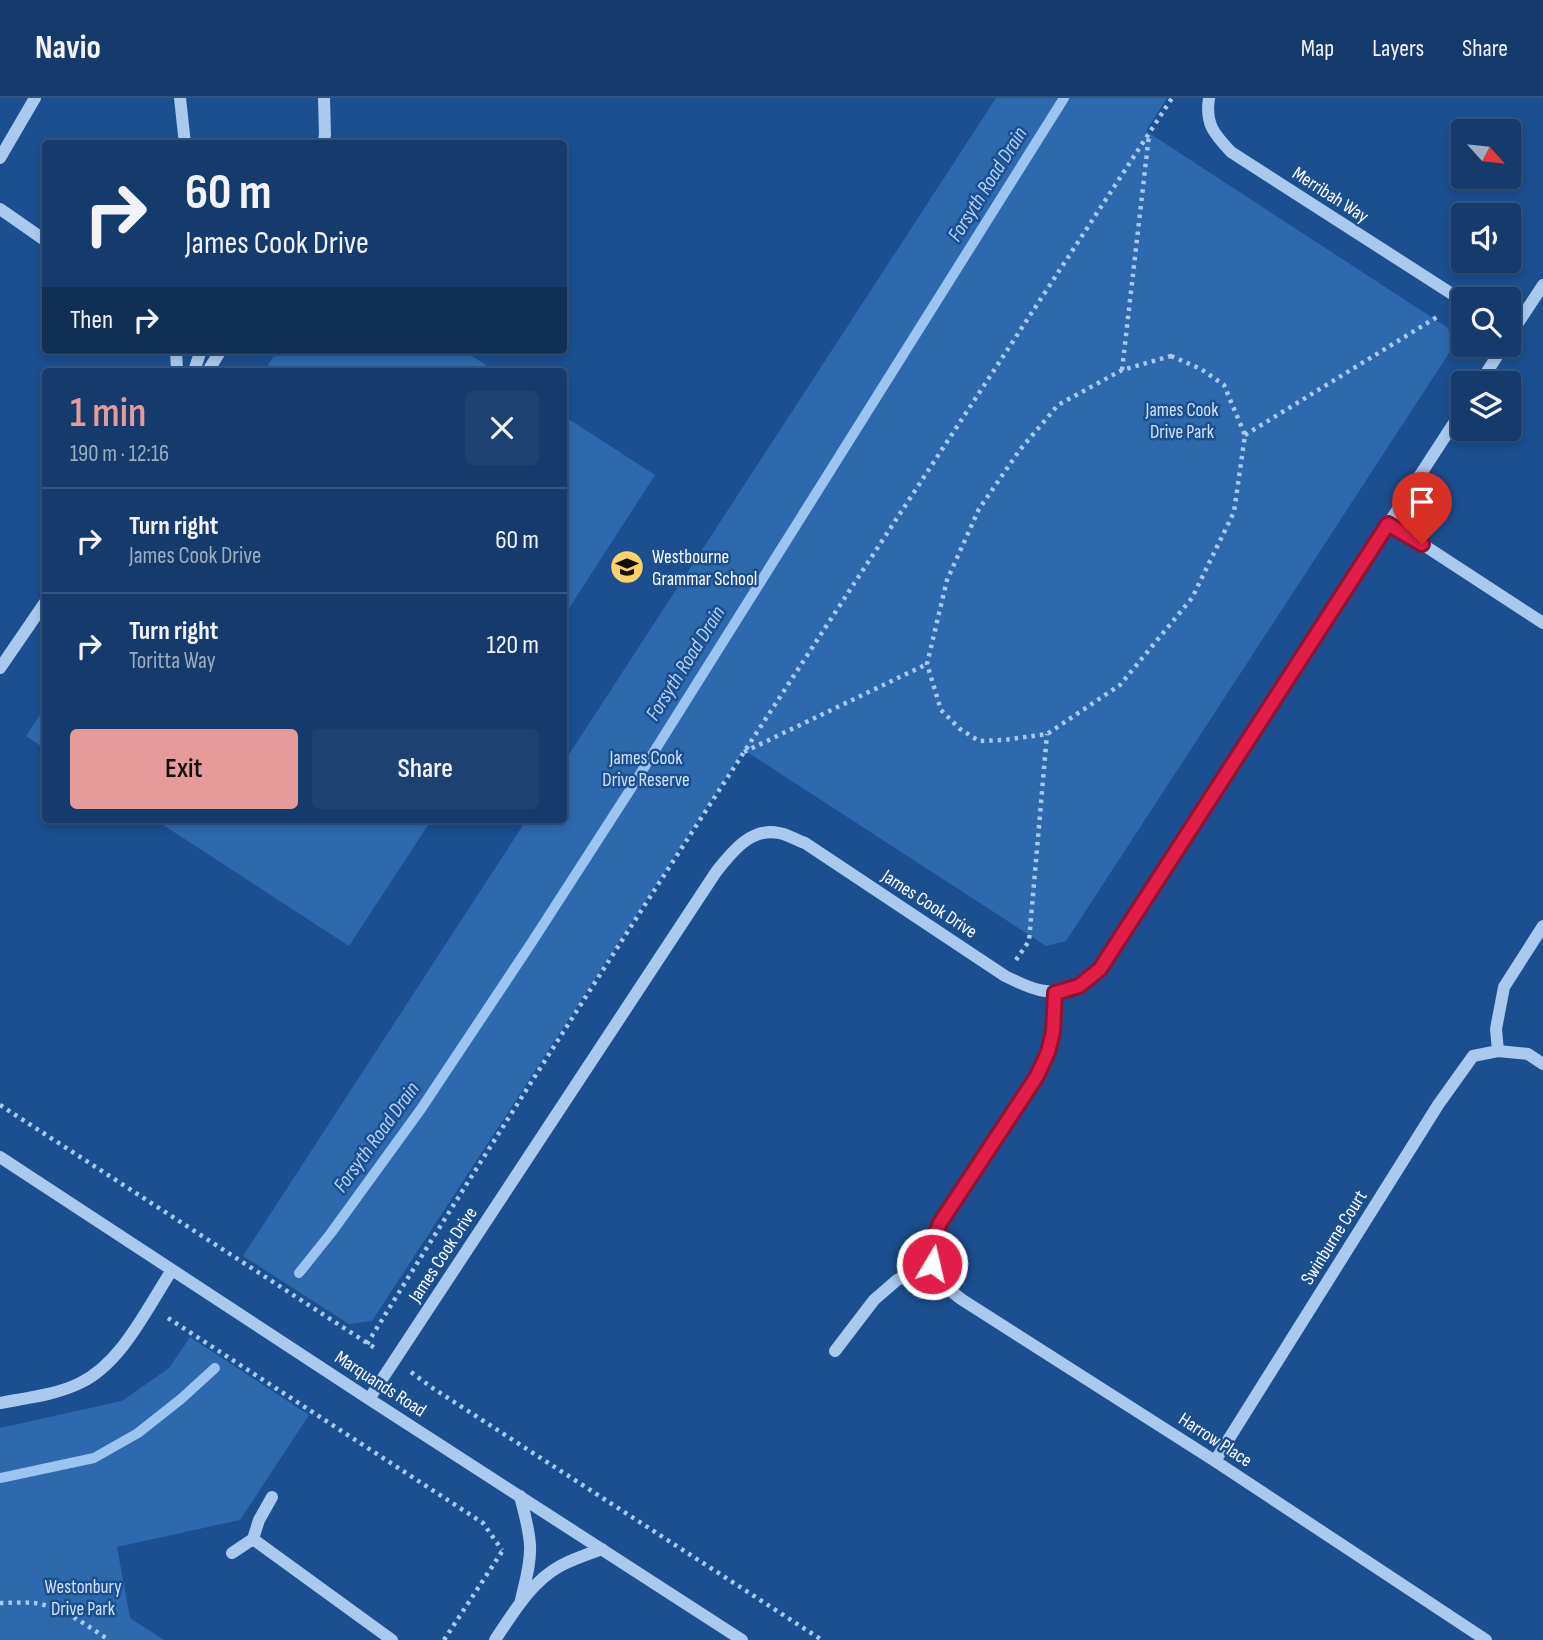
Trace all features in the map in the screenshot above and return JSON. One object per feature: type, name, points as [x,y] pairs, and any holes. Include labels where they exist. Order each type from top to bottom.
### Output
[{"type":"street","points":[[0,159],[35,98]]},
{"type":"street","points":[[180,98],[185,140]]},
{"type":"street","points":[[324,98],[324,140]]},
{"type":"street","name":"Merribah Way","points":[[1209,98],[1208,121],[1217,137],[1231,152],[1451,293]]},
{"type":"street","points":[[0,209],[42,238]]},
{"type":"street","points":[[1521,318],[1543,285]]},
{"type":"street","points":[[835,1351],[874,1300],[897,1280],[932,1264],[932,1243],[940,1223],[1037,1076],[1048,1052],[1053,1032],[1055,993],[1079,986],[1100,969],[1451,427]]},
{"type":"street","points":[[1388,524],[1543,623]]},
{"type":"street","points":[[0,668],[42,607]]},
{"type":"street","name":"James Cook Drive","points":[[369,1399],[716,872],[742,843],[758,833],[778,832],[804,843],[1005,976],[1031,989],[1055,993]]},
{"type":"street","points":[[1543,926],[1504,987],[1496,1029],[1498,1051],[1528,1054],[1543,1064]]},
{"type":"street","name":"Swinburne Court","points":[[1215,1461],[1438,1105],[1474,1056],[1498,1051]]},
{"type":"street","name":"Marquands Road","points":[[0,1157],[742,1640]]},
{"type":"street","name":"Harrow Place","points":[[932,1264],[939,1280],[961,1299],[1215,1461],[1486,1640]]},
{"type":"street","points":[[0,1403],[64,1389],[81,1383],[98,1372],[125,1343],[172,1269]]},
{"type":"street","points":[[520,1496],[530,1548],[521,1601]]},
{"type":"street","points":[[232,1553],[253,1539],[259,1520],[272,1497]]},
{"type":"street","points":[[253,1539],[392,1640]]},
{"type":"street","points":[[495,1640],[521,1601],[545,1577],[559,1566],[602,1549]]},
{"type":"path","points":[[367,1344],[463,1188],[692,831],[1171,98]]},
{"type":"path","points":[[1122,370],[1150,132]]},
{"type":"path","points":[[1245,435],[1437,317]]},
{"type":"path","points":[[1171,356],[1201,369],[1224,385],[1245,435],[1234,512],[1192,598],[1120,685],[1047,734],[979,741],[960,729],[941,710],[928,664],[947,580],[979,509],[1019,451],[1058,405],[1122,370],[1171,356]]},
{"type":"path","points":[[744,753],[928,664]]},
{"type":"path","points":[[1005,976],[1029,941],[1047,734]]},
{"type":"path","points":[[149,1306],[482,1523],[502,1550],[528,1567]]},
{"type":"path","points":[[444,1640],[502,1550]]},
{"type":"path","points":[[0,1603],[35,1603],[52,1607],[109,1640]]},
{"type":"green space","points":[[996,98],[1167,98],[1146,131],[1448,328],[1451,350],[1066,941],[1046,946],[744,750],[372,1321],[349,1324],[243,1256],[524,823],[567,823],[567,757]]},
{"type":"green space","points":[[275,354],[469,354],[490,368],[266,368]]},
{"type":"green space","points":[[567,418],[655,475],[567,611]]},
{"type":"green space","points":[[42,712],[42,747],[26,736]]},
{"type":"green space","points":[[160,823],[429,823],[349,946]]},
{"type":"green space","name":"Westonbury Drive Park","points":[[190,1337],[309,1415],[240,1520],[117,1547],[130,1618],[164,1640],[0,1640],[0,1428],[122,1401],[169,1368]]},
{"type":"waterway","name":"Forsyth Road Drain","points":[[299,1273],[421,1109],[532,942],[1064,98]]},
{"type":"waterway","name":"Forsyth Road Drain","points":[[0,1478],[94,1458],[138,1433],[215,1368]]},
{"type":"place","name":"Westbourne Grammar School","points":[[627,567]]},
{"type":"route","points":[[932,1264],[932,1243],[940,1223],[1037,1076],[1048,1052],[1053,1032],[1055,993],[1079,986],[1100,969],[1388,524],[1422,544]]},
{"type":"park label","name":"James Cook Drive Park","points":[[1182,420]]},
{"type":"park label","name":"James Cook Drive Reserve","points":[[646,768]]}]
